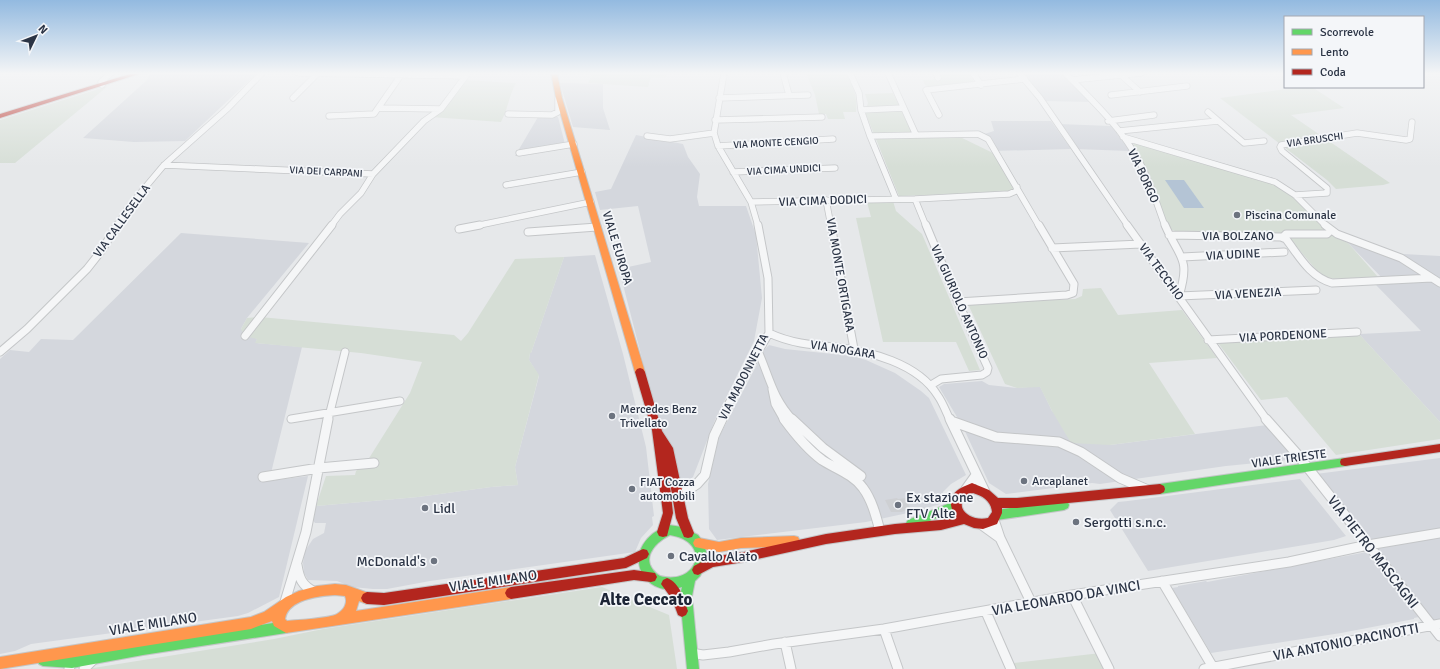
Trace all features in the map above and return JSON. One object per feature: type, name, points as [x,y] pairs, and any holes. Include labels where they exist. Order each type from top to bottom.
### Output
[{"type":"main road","points":[[0,116],[39,104]]},
{"type":"main road","name":"VIALE EUROPA","points":[[561,104],[574,144],[657,430],[668,513],[663,532]]},
{"type":"main road","name":"VIALE EUROPA","points":[[657,430],[668,448],[678,497],[688,533]]},
{"type":"main road","name":"VIALE TRIESTE","points":[[982,525],[989,523],[995,517],[1145,492],[1440,448]]},
{"type":"main road","points":[[982,525],[963,519],[956,511],[956,495],[966,489],[972,488],[985,492],[995,502],[995,517]]},
{"type":"main road","name":"VIALE TRIESTE","points":[[995,502],[1018,503],[1145,492]]},
{"type":"main road","points":[[895,529],[935,515],[955,506]]},
{"type":"main road","points":[[667,584],[679,583],[690,579],[698,570],[711,562],[744,557],[826,539],[895,529],[941,525],[963,519]]},
{"type":"main road","points":[[663,532],[676,530],[688,533],[698,543],[702,557],[698,570]]},
{"type":"main road","name":"VIALE MILANO","points":[[0,663],[251,623],[268,617],[295,598],[315,592],[341,589],[367,598],[384,599],[626,563],[643,554],[650,540],[663,532]]},
{"type":"main road","points":[[698,543],[719,547],[741,544],[826,539]]},
{"type":"main road","points":[[643,554],[645,568],[651,577]]},
{"type":"main road","name":"VIALE MILANO","points":[[25,659],[71,665],[143,649],[339,620],[425,605],[634,575],[651,577],[667,584]]},
{"type":"main road","points":[[690,579],[686,596],[693,669]]},
{"type":"main road","points":[[667,584],[675,591],[680,601],[693,669]]},
{"type":"main road","points":[[339,620],[346,615],[353,605],[353,600],[350,593]]},
{"type":"main road","points":[[283,607],[278,617],[278,622],[286,627]]},
{"type":"street","name":"VIA CALLESELLA","points":[[0,352],[27,328],[87,269],[102,250],[127,209],[164,165],[232,104]]},
{"type":"street","points":[[329,116],[370,115],[374,114],[382,104]]},
{"type":"street","name":"VIA DEI CARPANI","points":[[164,165],[373,174],[424,121],[444,104]]},
{"type":"street","points":[[508,114],[552,115],[558,112],[557,104]]},
{"type":"street","name":"VIA MADONNETTA","points":[[678,497],[696,484],[705,475],[714,436],[729,403],[769,333],[768,278],[757,218],[751,202],[718,146],[714,133],[718,104]]},
{"type":"street","points":[[860,104],[870,136],[896,199]]},
{"type":"street","points":[[901,104],[916,135]]},
{"type":"street","points":[[933,104],[939,115]]},
{"type":"street","name":"VIA TECCHIO","points":[[1044,104],[1141,244],[1180,296],[1208,340],[1262,414],[1297,454],[1307,468]]},
{"type":"street","name":"VIA BORGO","points":[[1095,104],[1108,121],[1120,131],[1136,157],[1169,235],[1182,257],[1185,271],[1180,296]]},
{"type":"street","points":[[379,108],[440,109]]},
{"type":"street","points":[[861,110],[903,108]]},
{"type":"street","points":[[1208,112],[1244,143],[1264,142]]},
{"type":"street","points":[[1108,121],[1154,115]]},
{"type":"street","points":[[715,120],[822,116]]},
{"type":"street","points":[[1120,131],[1218,121]]},
{"type":"street","name":"VIA BRUSCHI","points":[[1295,195],[1327,192],[1327,188],[1282,151],[1280,147],[1281,145],[1356,133],[1406,140],[1410,139],[1412,122]]},
{"type":"street","points":[[646,136],[670,139],[714,133]]},
{"type":"street","points":[[870,136],[978,134],[988,139],[1025,199],[1074,284],[1073,293],[1067,295],[958,302]]},
{"type":"street","points":[[1123,137],[1275,182],[1295,195],[1331,230],[1350,240],[1401,258],[1440,283]]},
{"type":"street","name":"VIA MONTE CENGIO","points":[[718,146],[833,139]]},
{"type":"street","points":[[519,153],[574,144]]},
{"type":"street","name":"VIA CIMA UNDICI","points":[[733,172],[835,168]]},
{"type":"street","points":[[506,185],[582,172]]},
{"type":"street","points":[[245,336],[340,214],[361,193],[373,174]]},
{"type":"street","points":[[1009,194],[1016,191],[1017,187]]},
{"type":"street","points":[[1009,194],[1025,199]]},
{"type":"street","name":"VIA CIMA DODICI","points":[[751,202],[915,199],[1009,194]]},
{"type":"street","name":"VIA GIURIOLO ANTONIO","points":[[915,199],[958,302],[988,368],[987,372],[982,375],[941,379],[931,386]]},
{"type":"street","name":"VIA MONTE ORTIGARA","points":[[826,200],[854,349]]},
{"type":"street","points":[[459,229],[591,202]]},
{"type":"street","points":[[528,232],[597,227]]},
{"type":"street","points":[[1283,237],[1286,234],[1327,234],[1331,230]]},
{"type":"street","name":"VIA BOLZANO","points":[[1169,235],[1283,237],[1315,275],[1327,282],[1432,278]]},
{"type":"street","points":[[1052,248],[1141,244]]},
{"type":"street","name":"VIA UDINE","points":[[1182,257],[1284,252]]},
{"type":"street","name":"VIA VENEZIA","points":[[1180,296],[1316,290]]},
{"type":"street","name":"VIA PORDENONE","points":[[1208,340],[1357,332]]},
{"type":"street","name":"VIA NOGARA","points":[[769,333],[780,339],[808,345],[854,349],[877,354],[893,360],[931,386],[938,395],[985,492]]},
{"type":"street","points":[[758,351],[778,409],[800,440],[820,458],[851,477],[863,488],[872,506],[880,531]]},
{"type":"street","points":[[283,607],[306,532],[330,413],[345,352]]},
{"type":"street","points":[[772,389],[786,412],[809,437],[828,454],[861,476]]},
{"type":"street","points":[[291,419],[400,401]]},
{"type":"street","points":[[951,421],[996,437],[1059,442],[1082,452],[1120,478],[1145,492]]},
{"type":"street","points":[[263,477],[319,468],[374,463]]},
{"type":"street","name":"VIA PIETRO MASCAGNI","points":[[1307,468],[1368,545],[1436,625],[1440,636]]},
{"type":"street","points":[[966,489],[976,475]]},
{"type":"street","points":[[995,517],[1000,538],[1031,602]]},
{"type":"street","points":[[982,525],[1000,538]]},
{"type":"street","name":"VIA LEONARDO DA VINCI","points":[[691,653],[703,655],[729,652],[785,642],[884,629],[986,612],[1072,595],[1288,562],[1368,545],[1440,533]]},
{"type":"street","points":[[296,562],[299,577],[303,585],[315,592]]},
{"type":"street","points":[[1162,581],[1210,668]]},
{"type":"street","points":[[1072,595],[1109,669]]},
{"type":"street","points":[[986,612],[1011,669]]},
{"type":"street","name":"VIA ANTONIO PACINOTTI","points":[[1210,668],[1436,625]]},
{"type":"street","points":[[884,629],[898,669]]},
{"type":"street","points":[[785,642],[792,669]]},
{"type":"street","points":[[84,669],[94,659]]},
{"type":"shaded area","points":[[50,104],[86,104],[15,163],[0,163],[0,120]]},
{"type":"shaded area","points":[[120,104],[224,104],[185,141],[134,142],[83,138]]},
{"type":"shaded area","points":[[442,104],[508,104],[501,122],[431,117]]},
{"type":"shaded area","points":[[566,104],[603,104],[610,130],[573,127]]},
{"type":"shaded area","points":[[817,104],[856,104],[856,112],[843,112],[845,119],[828,119],[826,114],[819,114]]},
{"type":"shaded area","points":[[868,104],[898,104],[914,137],[958,136],[993,153],[1014,188],[1010,192],[899,196],[865,112]]},
{"type":"shaded area","points":[[1228,104],[1338,104],[1344,108],[1291,115],[1390,183],[1383,185],[1336,189],[1327,180]]},
{"type":"shaded area","points":[[538,117],[558,117],[566,148],[515,156]]},
{"type":"shaded area","points":[[991,121],[1051,121],[1071,149],[992,151],[983,137],[978,136],[994,131]]},
{"type":"shaded area","points":[[1059,124],[1111,126],[1130,151],[1075,149]]},
{"type":"shaded area","points":[[636,135],[683,144],[688,157],[700,174],[697,197],[699,206],[746,206],[756,235],[762,298],[754,341],[715,420],[693,477],[678,489],[664,444],[619,269],[651,262],[638,206],[600,210],[595,192],[611,189]]},
{"type":"shaded area","name":"Piscina Comunale","points":[[1137,143],[1277,185],[1299,202],[1328,230],[1349,244],[1378,277],[1324,279],[1285,233],[1183,233],[1168,228],[1132,145]]},
{"type":"shaded area","points":[[893,201],[896,211],[922,234],[980,370],[969,371],[956,342],[883,342],[856,218],[871,217],[867,202]]},
{"type":"shaded area","points":[[181,233],[309,243],[247,318],[241,329],[257,339],[256,343],[302,347],[269,481],[308,476],[279,597],[248,613],[238,616],[31,644],[15,651],[0,654],[0,359],[10,350],[29,352],[41,339],[73,340]]},
{"type":"shaded area","points":[[1335,235],[1389,256],[1403,254],[1440,256],[1440,422],[1359,334],[1421,331],[1376,285],[1386,282],[1349,244]]},
{"type":"shaded area","points":[[595,255],[623,354],[646,447],[654,516],[652,517],[653,525],[641,538],[635,552],[430,581],[387,589],[352,587],[337,581],[308,580],[304,573],[303,563],[305,551],[313,539],[324,533],[326,523],[315,523],[312,519],[316,506],[418,497],[491,487],[518,485],[515,467],[539,376],[529,360],[530,353],[564,257]]},
{"type":"shaded area","points":[[564,257],[530,353],[529,360],[539,375],[515,467],[518,485],[491,487],[418,497],[316,506],[326,476],[355,475],[356,471],[366,463],[410,393],[422,362],[361,353],[255,343],[257,339],[245,336],[241,329],[247,318],[260,317],[454,335],[461,341],[468,333],[515,259]]},
{"type":"shaded area","points":[[1101,288],[1118,315],[1182,310],[1217,358],[1149,363],[1195,434],[1110,445],[1071,443],[1040,387],[1017,388],[1005,384],[968,304],[1075,299],[1082,296],[1083,289]]},
{"type":"shaded area","points":[[1359,334],[1440,422],[1440,439],[1336,455],[1287,397],[1261,400],[1218,343]]},
{"type":"shaded area","points":[[769,345],[785,349],[852,356],[866,360],[895,373],[929,398],[966,475],[951,484],[943,492],[940,504],[917,511],[866,522],[717,540],[709,529],[708,484],[719,437],[765,349]]},
{"type":"shaded area","points":[[982,381],[989,385],[1017,388],[1040,386],[1052,411],[1110,445],[1267,425],[1299,459],[1226,466],[1100,484],[1092,483],[1006,494],[989,483],[963,427],[939,387],[944,384]]},
{"type":"shaded area","points":[[1440,458],[1440,628],[1316,474]]},
{"type":"shaded area","points":[[1300,479],[1346,536],[1334,540],[1148,571],[1110,510],[1118,502]]},
{"type":"shaded area","points":[[1367,552],[1419,617],[1341,633],[1211,653],[1172,588],[1178,586]]},
{"type":"shaded area","points":[[602,587],[669,615],[677,669],[87,669],[274,639],[323,629]]},
{"type":"shaded area","points":[[1101,653],[1109,669],[1016,669],[1014,663]]},
{"type":"water","points":[[1165,180],[1184,180],[1204,208],[1184,208]]},
{"type":"building","name":"Ex stazione FTV Alte","points":[[906,498],[910,508],[902,512],[891,512],[885,500]]},
{"type":"traffic: fast","points":[[1160,489],[1345,462]]},
{"type":"traffic: fast","points":[[997,515],[1064,505]]},
{"type":"traffic: fast","points":[[912,523],[955,506]]},
{"type":"traffic: fast","points":[[669,530],[682,532],[694,539],[700,547],[700,564],[696,572],[688,579],[679,583],[660,582],[652,577],[645,567],[644,554],[646,548],[656,537],[669,530]]},
{"type":"traffic: fast","points":[[689,579],[686,596],[693,669]]},
{"type":"traffic: fast","points":[[43,660],[72,662],[143,649],[286,627]]},
{"type":"traffic: slow","points":[[561,104],[640,372]]},
{"type":"traffic: slow","points":[[699,543],[719,547],[741,543],[794,541]]},
{"type":"traffic: slow","points":[[350,593],[353,601],[351,608],[339,620],[286,627],[278,622],[280,613],[284,606],[299,597],[317,591],[343,590],[367,598]]},
{"type":"traffic: slow","points":[[341,619],[511,593]]},
{"type":"traffic: slow","points":[[0,663],[251,623],[268,617],[282,608]]},
{"type":"traffic: jam","points":[[0,116],[38,104]]},
{"type":"traffic: jam","points":[[640,372],[657,430],[668,513],[663,532]]},
{"type":"traffic: jam","points":[[659,434],[668,448],[682,518],[688,533]]},
{"type":"traffic: jam","points":[[1345,462],[1440,448]]},
{"type":"traffic: jam","points":[[972,488],[985,493],[995,502],[997,512],[995,518],[991,522],[983,524],[974,523],[959,514],[956,507],[956,500],[961,493],[972,488]]},
{"type":"traffic: jam","points":[[995,503],[1017,503],[1160,489]]},
{"type":"traffic: jam","points":[[698,570],[711,562],[744,557],[826,539],[895,529],[941,525],[963,519]]},
{"type":"traffic: jam","points":[[367,598],[384,599],[626,563],[643,554]]},
{"type":"traffic: jam","points":[[511,593],[634,575],[651,577]]},
{"type":"traffic: jam","points":[[667,584],[677,596],[682,611]]},
{"type":"place","name":"Piscina Comunale","points":[[1237,215]]},
{"type":"place","name":"Mercedes Benz Trivellato","points":[[612,416]]},
{"type":"place","name":"Arcaplanet","points":[[1024,481]]},
{"type":"place","name":"FIAT Cozza automobili","points":[[632,489]]},
{"type":"place","name":"Ex stazione FTV Alte","points":[[898,505]]},
{"type":"place","name":"Lidl","points":[[425,508]]},
{"type":"place","name":"Sergotti s.n.c.","points":[[1076,522]]},
{"type":"place","name":"Cavallo Alato","points":[[671,556]]},
{"type":"place","name":"McDonald's","points":[[434,561]]},
{"type":"district","name":"Alte Ceccato","points":[[646,599]]}]
